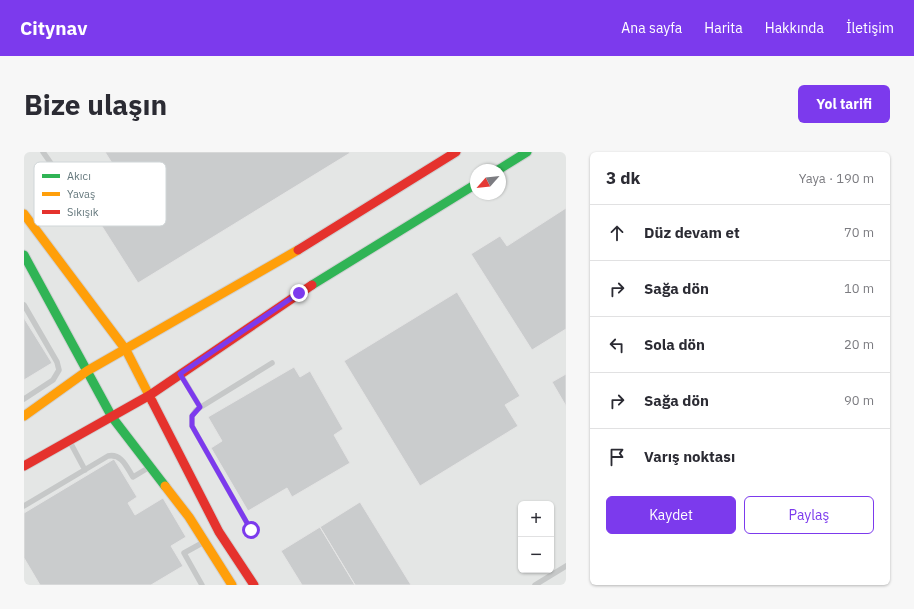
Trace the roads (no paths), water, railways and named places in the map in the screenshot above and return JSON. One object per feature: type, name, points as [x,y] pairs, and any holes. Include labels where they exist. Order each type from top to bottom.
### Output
[{"type":"street","points":[[24,416],[88,371],[283,259],[456,152]]},
{"type":"street","points":[[506,165],[527,152]]},
{"type":"street","points":[[24,466],[150,395],[299,293],[470,188]]},
{"type":"street","points":[[24,214],[126,350],[219,532],[254,585]]},
{"type":"street","points":[[24,255],[112,417],[189,517],[232,585]]},
{"type":"lane","points":[[43,152],[49,162]]},
{"type":"lane","points":[[24,305],[57,362],[59,370],[53,380],[24,399]]},
{"type":"lane","points":[[251,530],[192,426],[192,416],[200,407],[272,363]]},
{"type":"lane","points":[[180,374],[200,407]]},
{"type":"lane","points":[[70,440],[85,470]]},
{"type":"lane","points":[[24,506],[112,456],[121,459],[133,477],[150,466]]},
{"type":"lane","points":[[202,585],[184,554],[204,542]]},
{"type":"lane","points":[[536,585],[566,566]]}]
